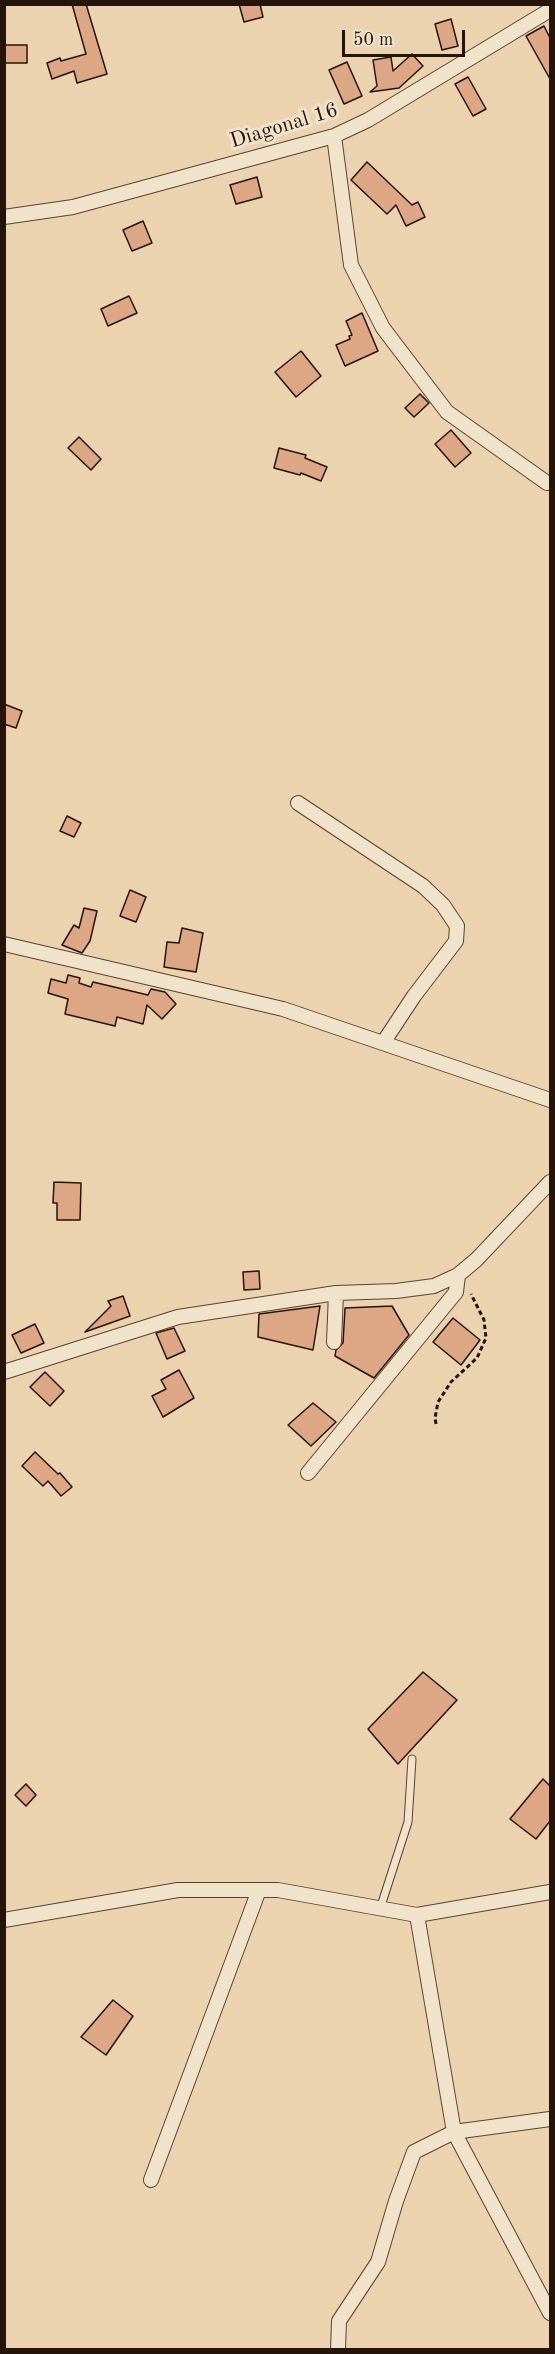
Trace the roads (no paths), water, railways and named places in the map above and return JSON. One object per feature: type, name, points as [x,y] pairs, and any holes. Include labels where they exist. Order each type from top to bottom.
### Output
[{"type":"street","name":"Diagonal 16","points":[[4,217],[72,207],[334,136],[368,120],[550,10]]},
{"type":"street","points":[[334,136],[351,265],[383,328],[447,412],[547,483]]},
{"type":"street","points":[[298,802],[423,886],[442,905],[457,926],[456,941],[414,996],[383,1043]]},
{"type":"street","points":[[4,944],[283,1009],[550,1100]]},
{"type":"street","points":[[4,1372],[178,1317],[336,1293],[396,1292],[434,1286],[458,1275],[476,1260],[550,1182]]},
{"type":"street","points":[[308,1473],[456,1292],[458,1275]]},
{"type":"street","points":[[334,1342],[336,1293]]},
{"type":"street","points":[[4,1920],[178,1890],[278,1890],[417,1915],[550,1892]]},
{"type":"street","points":[[151,2180],[259,1890]]},
{"type":"street","points":[[417,1915],[454,2132],[550,2313]]},
{"type":"street","points":[[338,2349],[339,2322],[378,2262],[396,2201],[414,2152],[454,2132],[550,2119]]},
{"type":"lane","points":[[380,1909],[408,1822],[412,1759]]}]
